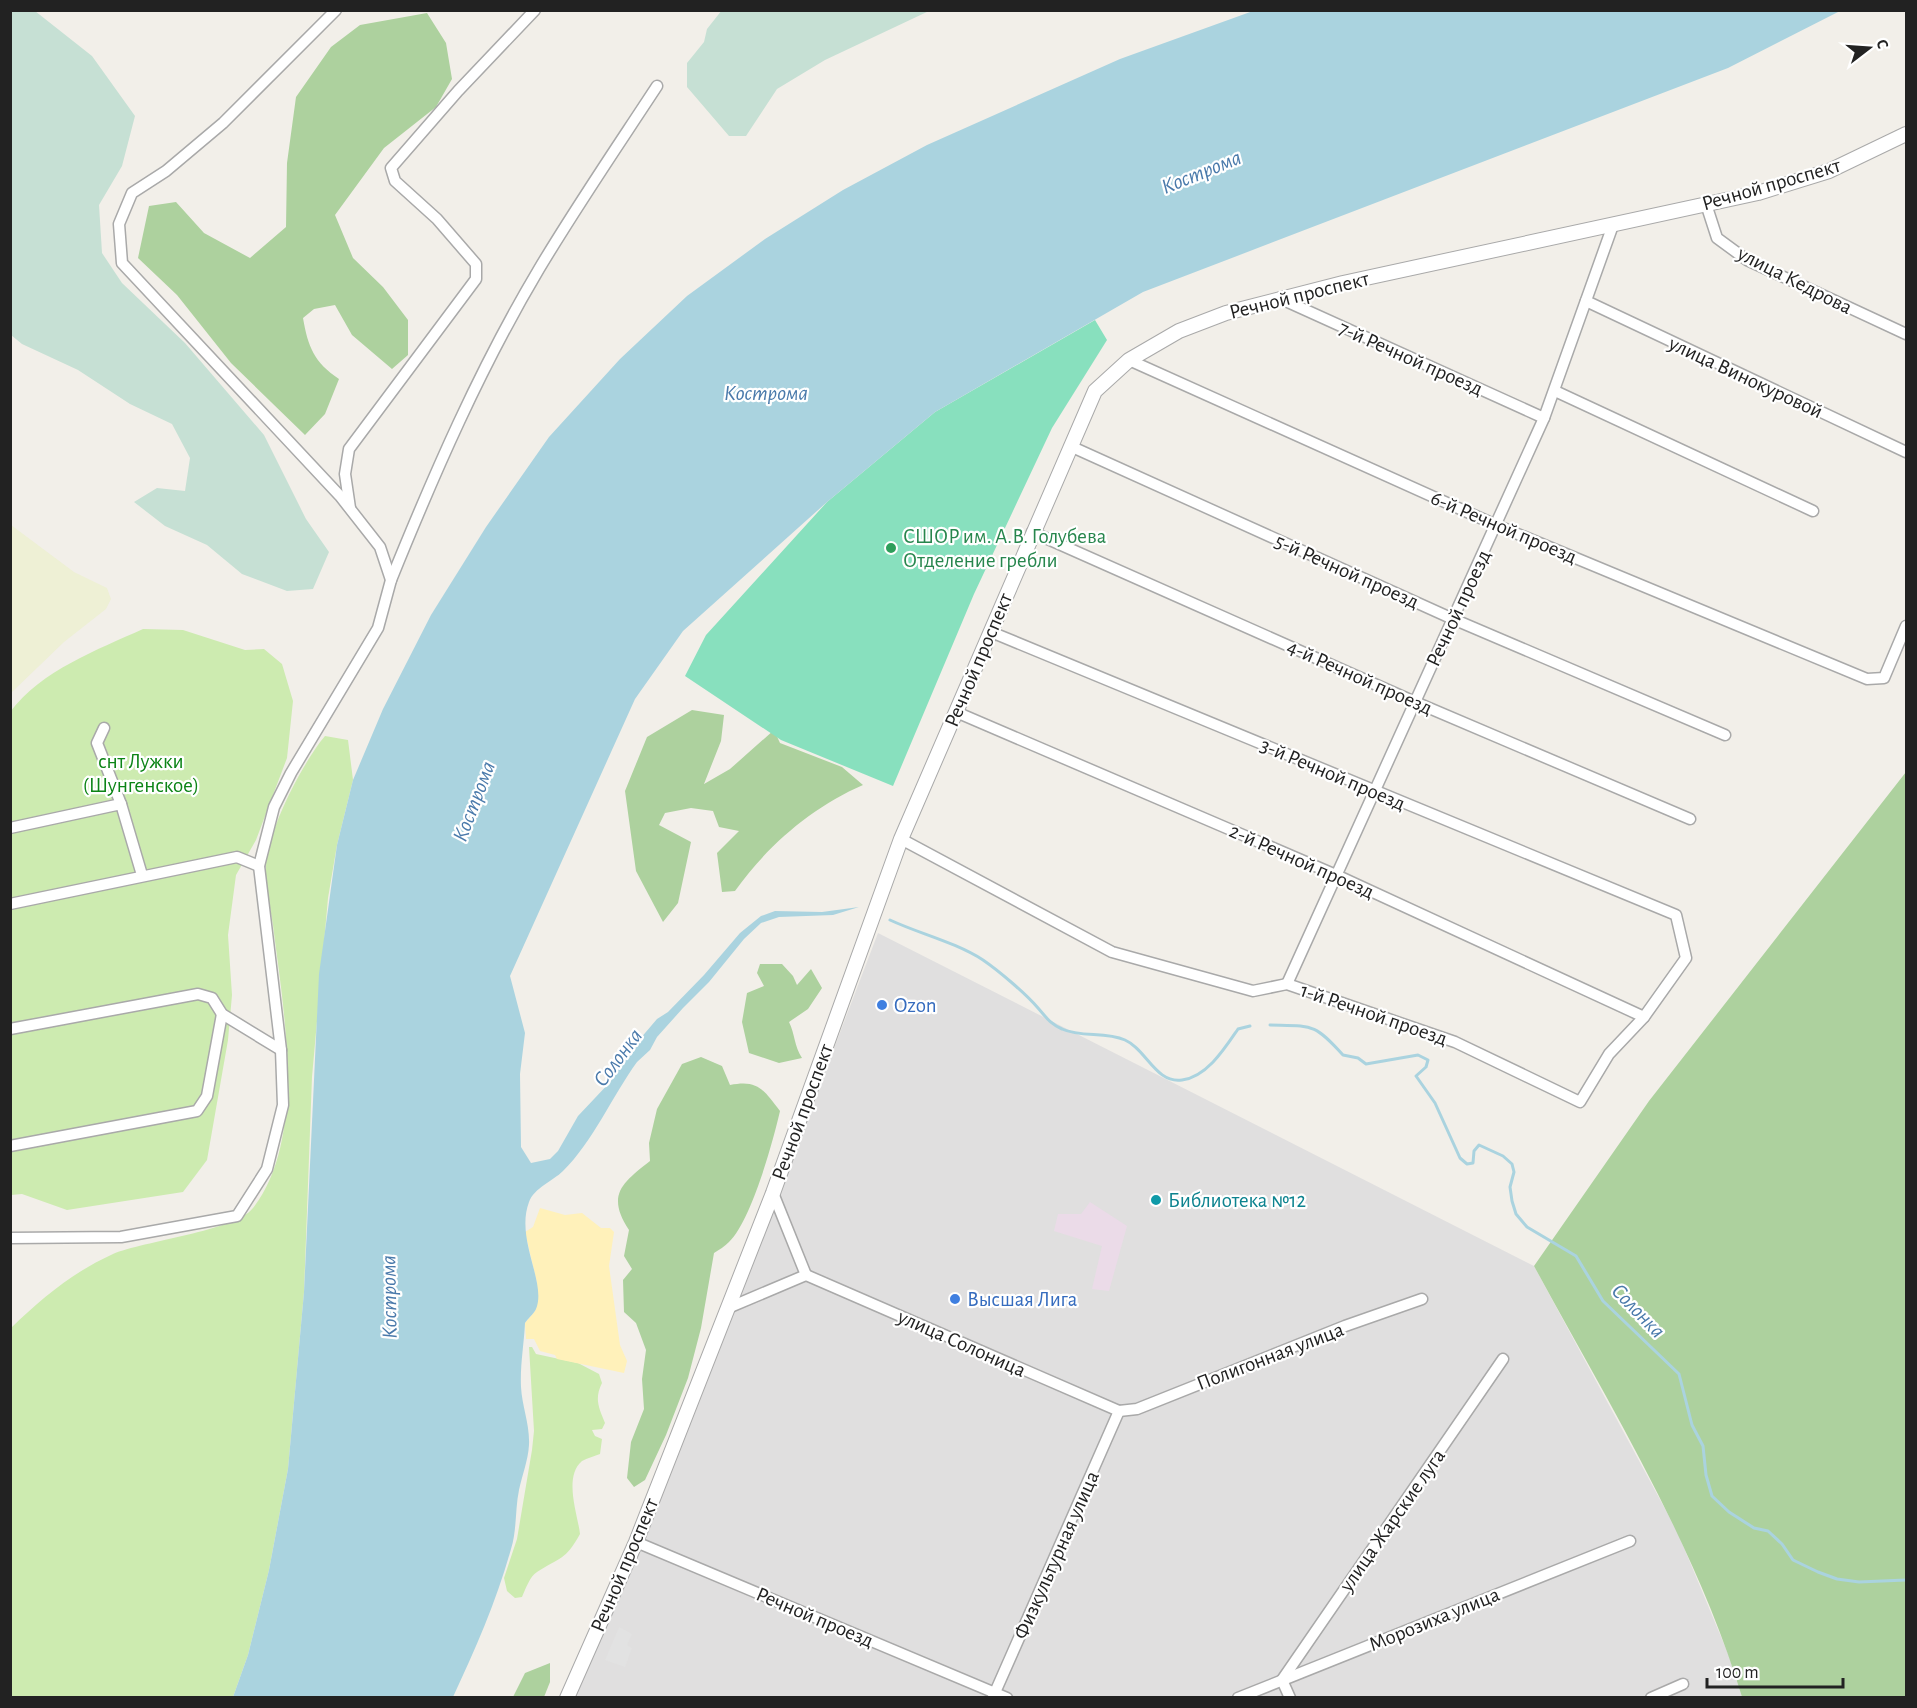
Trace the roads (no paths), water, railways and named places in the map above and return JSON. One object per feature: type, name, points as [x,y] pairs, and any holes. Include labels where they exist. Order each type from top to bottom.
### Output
[{"type":"street","points":[[336,10],[223,123],[166,171],[132,193],[119,224],[122,263],[350,509],[380,547],[391,580]]},
{"type":"street","points":[[350,509],[345,474],[349,449],[476,279],[476,264],[464,247],[411,194],[395,182],[391,168],[458,91],[535,10]]},
{"type":"street","points":[[10,1238],[121,1237],[237,1216],[267,1169],[283,1105],[280,1050],[259,866],[274,807],[291,773],[378,628],[391,580],[433,476],[494,352],[538,270],[657,86]]},
{"type":"street","name":"Речной проспект","points":[[567,1698],[636,1542],[773,1193],[901,839],[1095,391],[1129,360],[1179,331],[1226,313],[1279,297],[1758,193],[1829,171],[1906,134]]},
{"type":"street","name":"улица Кедрова","points":[[1706,204],[1717,238],[1747,260],[1906,334]]},
{"type":"street","name":"Речной проезд","points":[[1287,984],[1544,418],[1613,225]]},
{"type":"street","name":"7-й Речной проезд","points":[[1279,297],[1544,418]]},
{"type":"street","name":"улица Винокуровой","points":[[1586,301],[1906,452]]},
{"type":"street","name":"6-й Речной проезд","points":[[1129,360],[1496,525],[1867,679],[1884,678],[1906,626]]},
{"type":"street","points":[[1555,391],[1813,511]]},
{"type":"street","name":"5-й Речной проезд","points":[[1070,446],[1453,619],[1725,735]]},
{"type":"street","name":"4-й Речной проезд","points":[[1032,532],[1415,702],[1690,819]]},
{"type":"street","name":"3-й Речной проезд","points":[[991,632],[1676,915],[1686,958],[1644,1017]]},
{"type":"street","name":"2-й Речной проезд","points":[[956,712],[1336,875],[1644,1017]]},
{"type":"street","points":[[104,728],[97,742],[121,804],[142,876]]},
{"type":"street","points":[[10,828],[121,804]]},
{"type":"street","name":"1-й Речной проезд","points":[[901,839],[1112,952],[1252,990],[1287,984],[1455,1042],[1580,1102],[1609,1054],[1644,1017]]},
{"type":"street","points":[[10,904],[237,857],[259,866]]},
{"type":"street","points":[[10,1029],[198,994],[212,998],[222,1014],[280,1050]]},
{"type":"street","points":[[10,1146],[197,1111],[207,1095],[222,1014]]},
{"type":"street","points":[[728,1308],[806,1275],[773,1193]]},
{"type":"street","name":"улица Солоница","points":[[806,1275],[1119,1412]]},
{"type":"street","name":"Полигонная улица","points":[[1119,1412],[1137,1409],[1345,1326],[1422,1299]]},
{"type":"street","name":"улица Жарские луга","points":[[1282,1680],[1503,1359]]},
{"type":"street","name":"Физкультурная улица","points":[[994,1695],[1119,1412]]},
{"type":"street","name":"Морозиха улица","points":[[1238,1698],[1630,1540]]},
{"type":"street","name":"Речной проезд","points":[[636,1542],[994,1695],[1007,1698]]},
{"type":"street","points":[[1282,1680],[1290,1698]]},
{"type":"street","points":[[1651,1698],[1683,1684]]},
{"type":"water","name":"Кострома","points":[[1253,11],[1840,11],[1728,68],[1143,292],[935,412],[827,502],[683,631],[635,699],[510,976],[525,1033],[520,1074],[521,1147],[531,1163],[550,1159],[558,1151],[578,1116],[611,1081],[628,1053],[657,1019],[668,1012],[740,933],[761,916],[775,911],[822,912],[859,907],[833,915],[779,917],[761,923],[744,939],[709,982],[657,1037],[650,1050],[637,1062],[574,1160],[531,1197],[526,1216],[526,1231],[538,1287],[538,1298],[535,1311],[525,1323],[522,1363],[522,1394],[529,1438],[528,1451],[518,1497],[513,1542],[485,1624],[453,1697],[233,1697],[248,1655],[269,1570],[288,1469],[304,1292],[319,974],[337,845],[353,780],[383,709],[431,615],[486,527],[549,437],[620,359],[687,296],[765,239],[843,190],[927,145],[1120,59]]},
{"type":"waterway","name":"Солонка","points":[[890,920],[949,943],[983,960],[1012,982],[1054,1025],[1070,1032],[1117,1037],[1125,1040],[1132,1044],[1165,1077],[1173,1080],[1191,1078],[1207,1068],[1238,1029],[1250,1026]]},
{"type":"waterway","name":"Солонка","points":[[1270,1025],[1312,1028],[1343,1055],[1358,1058],[1366,1064],[1418,1055],[1428,1060],[1426,1067],[1416,1076],[1435,1103],[1460,1158],[1467,1164],[1473,1163],[1474,1151],[1479,1145],[1503,1156],[1512,1164],[1514,1172],[1510,1187],[1516,1214],[1527,1227],[1576,1256],[1603,1301],[1679,1374],[1692,1425],[1703,1446],[1706,1475],[1712,1496],[1729,1512],[1754,1528],[1768,1531],[1782,1544],[1793,1560],[1818,1572],[1837,1579],[1859,1582],[1906,1580]]},
{"type":"place","name":"СШОР им. А.В. Голубева Отделение гребли","points":[[891,548]]},
{"type":"place","name":"Ozon","points":[[882,1005]]},
{"type":"place","name":"Библиотека №12","points":[[1156,1200]]},
{"type":"place","name":"Высшая Лига","points":[[955,1299]]},
{"type":"park label","name":"снт Лужки (Шунгенское)","points":[[141,773]]}]
